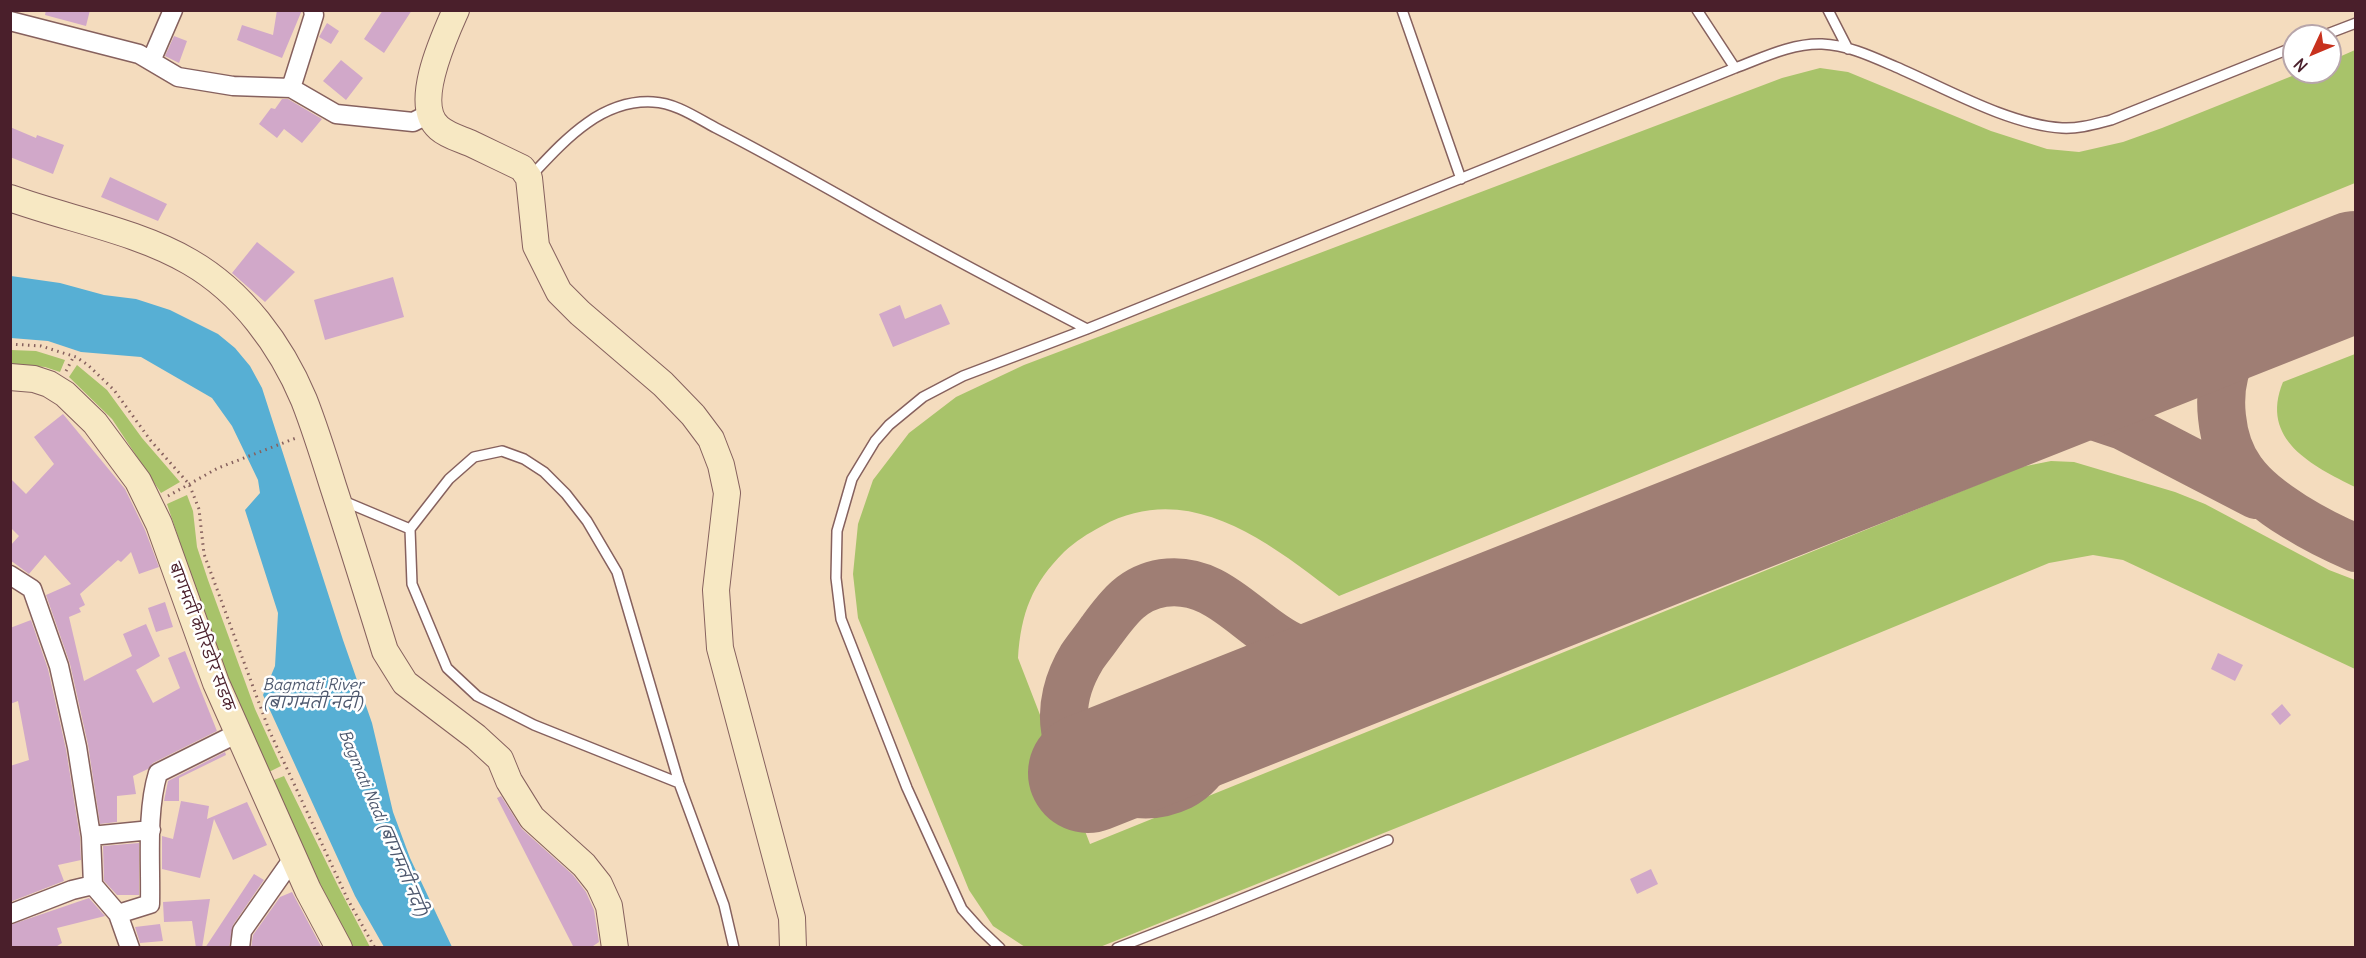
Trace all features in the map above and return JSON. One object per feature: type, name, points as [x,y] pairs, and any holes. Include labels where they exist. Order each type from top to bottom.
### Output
[{"type":"main road","points":[[456,10],[443,39],[432,75],[429,114],[439,128],[449,135],[522,168],[529,178],[536,246],[559,292],[580,313],[663,384],[693,415],[711,439],[721,465],[727,493],[716,590],[720,648],[792,918],[793,948]]},
{"type":"main road","points":[[10,198],[155,246],[189,262],[221,283],[243,303],[281,357],[303,398],[385,651],[405,682],[476,737],[500,759],[509,781],[532,818],[584,865],[599,884],[609,906],[615,948]]},
{"type":"main road","name":"बागमती कोरिडोर सडक","points":[[10,377],[34,379],[49,384],[78,405],[112,443],[138,481],[159,524],[199,639],[238,733],[294,857],[339,948]]},
{"type":"street","points":[[151,61],[172,10]]},
{"type":"street","points":[[291,88],[314,15],[313,10]]},
{"type":"street","points":[[10,21],[139,54],[178,77],[232,86],[291,88],[336,114],[413,122],[429,114]]},
{"type":"street","points":[[10,575],[32,589],[59,666],[77,747],[91,836],[93,885],[118,914],[130,948]]},
{"type":"street","points":[[118,914],[150,904],[151,830],[154,786],[158,773],[238,733]]},
{"type":"street","points":[[91,836],[151,830]]},
{"type":"street","points":[[240,948],[242,931],[294,857]]},
{"type":"street","points":[[10,914],[72,890],[93,885]]},
{"type":"lane","points":[[1402,10],[1461,179]]},
{"type":"lane","points":[[1697,10],[1735,68]]},
{"type":"lane","points":[[1828,10],[1848,49]]},
{"type":"lane","points":[[1000,948],[962,909],[903,778],[841,619],[836,578],[837,531],[852,479],[875,441],[902,413],[923,398],[963,376],[1087,329],[1735,68],[1799,46],[1823,44],[1848,49],[1873,57],[2009,117],[2039,125],[2064,128],[2084,127],[2111,120],[2282,52]]},
{"type":"lane","points":[[529,178],[567,137],[594,118],[626,105],[653,102],[675,107],[755,148],[888,223],[1087,329]]},
{"type":"lane","points":[[679,783],[534,725],[477,696],[447,668],[412,584],[410,529],[449,479],[474,457],[502,451],[524,459],[544,472],[566,494],[587,521],[617,572],[679,783],[724,905],[734,948]]},
{"type":"lane","points":[[337,499],[410,529]]},
{"type":"lane","points":[[1117,948],[1388,840]]},
{"type":"path","points":[[10,344],[41,346],[76,357],[88,365],[114,390],[151,441],[189,484],[199,509],[204,554],[268,730],[348,900],[375,948]]},
{"type":"path","points":[[150,504],[218,468],[283,443]]},
{"type":"green space","points":[[2355,50],[2355,183],[1339,596],[1285,556],[1228,523],[1198,513],[1167,509],[1135,513],[1102,526],[1087,535],[1068,548],[1053,564],[1036,588],[1025,613],[1018,658],[1090,844],[2021,467],[2051,461],[2074,462],[2175,492],[2205,504],[2329,570],[2355,580],[2355,669],[2123,560],[2093,555],[2049,563],[1782,673],[1100,947],[1025,947],[993,926],[969,890],[858,618],[853,574],[858,524],[873,480],[909,433],[956,397],[1024,365],[1782,78],[1820,68],[1848,72],[1991,131],[2047,149],[2079,152],[2123,142],[2282,80],[2282,84],[2342,84],[2342,56]]},
{"type":"green space","points":[[11,350],[36,351],[65,360],[60,372],[45,367],[11,364]]},
{"type":"green space","points":[[2355,354],[2355,487],[2307,460],[2294,448],[2284,435],[2278,420],[2277,402],[2283,382]]},
{"type":"green space","points":[[77,365],[107,390],[142,438],[180,482],[161,493],[112,419],[69,377]]},
{"type":"green space","points":[[187,495],[193,511],[197,547],[208,580],[255,709],[281,766],[265,774],[214,644],[167,504]]},
{"type":"green space","points":[[284,776],[370,947],[352,947],[269,782]]},
{"type":"water","name":"Bagmati River (बागमती नदी)","points":[[11,276],[60,283],[104,295],[136,299],[170,310],[218,334],[235,348],[250,366],[262,388],[372,723],[393,812],[410,858],[452,947],[384,947],[355,896],[263,695],[275,666],[278,613],[245,510],[260,493],[258,480],[232,426],[212,398],[141,357],[81,352],[48,341],[11,338]]},
{"type":"building","points":[[46,10],[90,10],[86,26],[45,15]]},
{"type":"building","points":[[277,10],[302,10],[282,58],[237,40],[242,25],[273,35]]},
{"type":"building","points":[[383,10],[412,10],[384,53],[364,39]]},
{"type":"building","points":[[327,23],[339,31],[331,44],[319,37]]},
{"type":"building","points":[[174,36],[187,41],[179,63],[165,56]]},
{"type":"building","points":[[341,60],[363,78],[346,100],[323,81]]},
{"type":"building","points":[[282,99],[288,99],[322,119],[302,143],[284,129],[277,138],[259,124],[271,108],[275,109]]},
{"type":"building","points":[[10,127],[36,138],[37,135],[64,145],[53,174],[10,157]]},
{"type":"building","points":[[110,177],[167,204],[158,221],[101,197]]},
{"type":"building","points":[[257,242],[295,272],[265,302],[232,273]]},
{"type":"building","points":[[393,277],[404,317],[325,340],[314,300]]},
{"type":"building","points":[[941,304],[950,324],[893,347],[879,314],[900,305],[905,319]]},
{"type":"building","points":[[63,414],[125,489],[145,530],[159,567],[139,574],[131,552],[121,562],[118,560],[80,594],[85,605],[79,608],[81,612],[69,617],[84,681],[132,656],[123,634],[146,624],[160,656],[136,670],[153,703],[180,688],[168,658],[185,651],[217,731],[153,763],[148,769],[133,776],[136,794],[117,796],[117,822],[100,824],[88,745],[70,664],[46,595],[71,584],[45,555],[29,574],[10,560],[10,546],[19,536],[10,527],[10,478],[26,494],[54,464],[34,437]]},
{"type":"building","points":[[165,602],[173,627],[156,632],[148,608]]},
{"type":"building","points":[[31,620],[48,669],[66,749],[80,837],[81,860],[58,865],[64,881],[10,902],[10,766],[29,760],[18,701],[10,704],[10,628]]},
{"type":"building","points":[[2218,653],[2243,665],[2235,681],[2211,669]]},
{"type":"building","points":[[2282,704],[2291,715],[2280,725],[2271,714]]},
{"type":"building","points":[[225,752],[226,755],[179,778],[179,801],[164,801],[168,781]]},
{"type":"building","points":[[501,796],[522,829],[573,875],[586,892],[594,910],[599,942],[590,948],[574,948],[497,798]]},
{"type":"building","points":[[181,801],[209,806],[207,819],[247,802],[267,845],[233,860],[214,819],[200,878],[162,869],[162,836],[173,839]]},
{"type":"building","points":[[139,843],[139,895],[117,895],[104,881],[103,846]]},
{"type":"building","points":[[1651,869],[1658,884],[1637,894],[1630,879]]},
{"type":"building","points":[[254,874],[264,880],[233,925],[229,948],[205,948]]},
{"type":"building","points":[[292,892],[322,948],[251,948],[253,935],[280,897]]},
{"type":"building","points":[[89,898],[105,916],[57,928],[62,943],[54,948],[10,948],[10,925]]},
{"type":"building","points":[[210,899],[202,948],[196,948],[192,921],[164,922],[163,902]]},
{"type":"building","points":[[160,924],[163,941],[140,943],[135,927]]},
{"type":"taxiway","points":[[2286,299],[2270,310],[2245,334],[2228,363],[2221,398],[2226,439],[2237,466],[2264,495],[2310,526],[2356,548]]},
{"type":"taxiway","points":[[1979,423],[2014,411],[2038,406],[2072,409],[2123,426],[2256,495]]},
{"type":"taxiway","points":[[1277,697],[1233,730],[1203,768],[1189,781],[1172,790],[1155,794],[1129,793],[1112,787],[1093,776],[1070,747],[1065,730],[1064,712],[1067,694],[1082,657],[1127,600],[1143,589],[1163,583],[1199,586],[1230,603],[1274,636],[1299,649],[1329,656],[1369,660]]},
{"type":"runway","points":[[1088,773],[2356,271]]},
{"type":"water label","name":"Bagmati Nadi (बागमती नदी)","points":[[382,823]]}]
